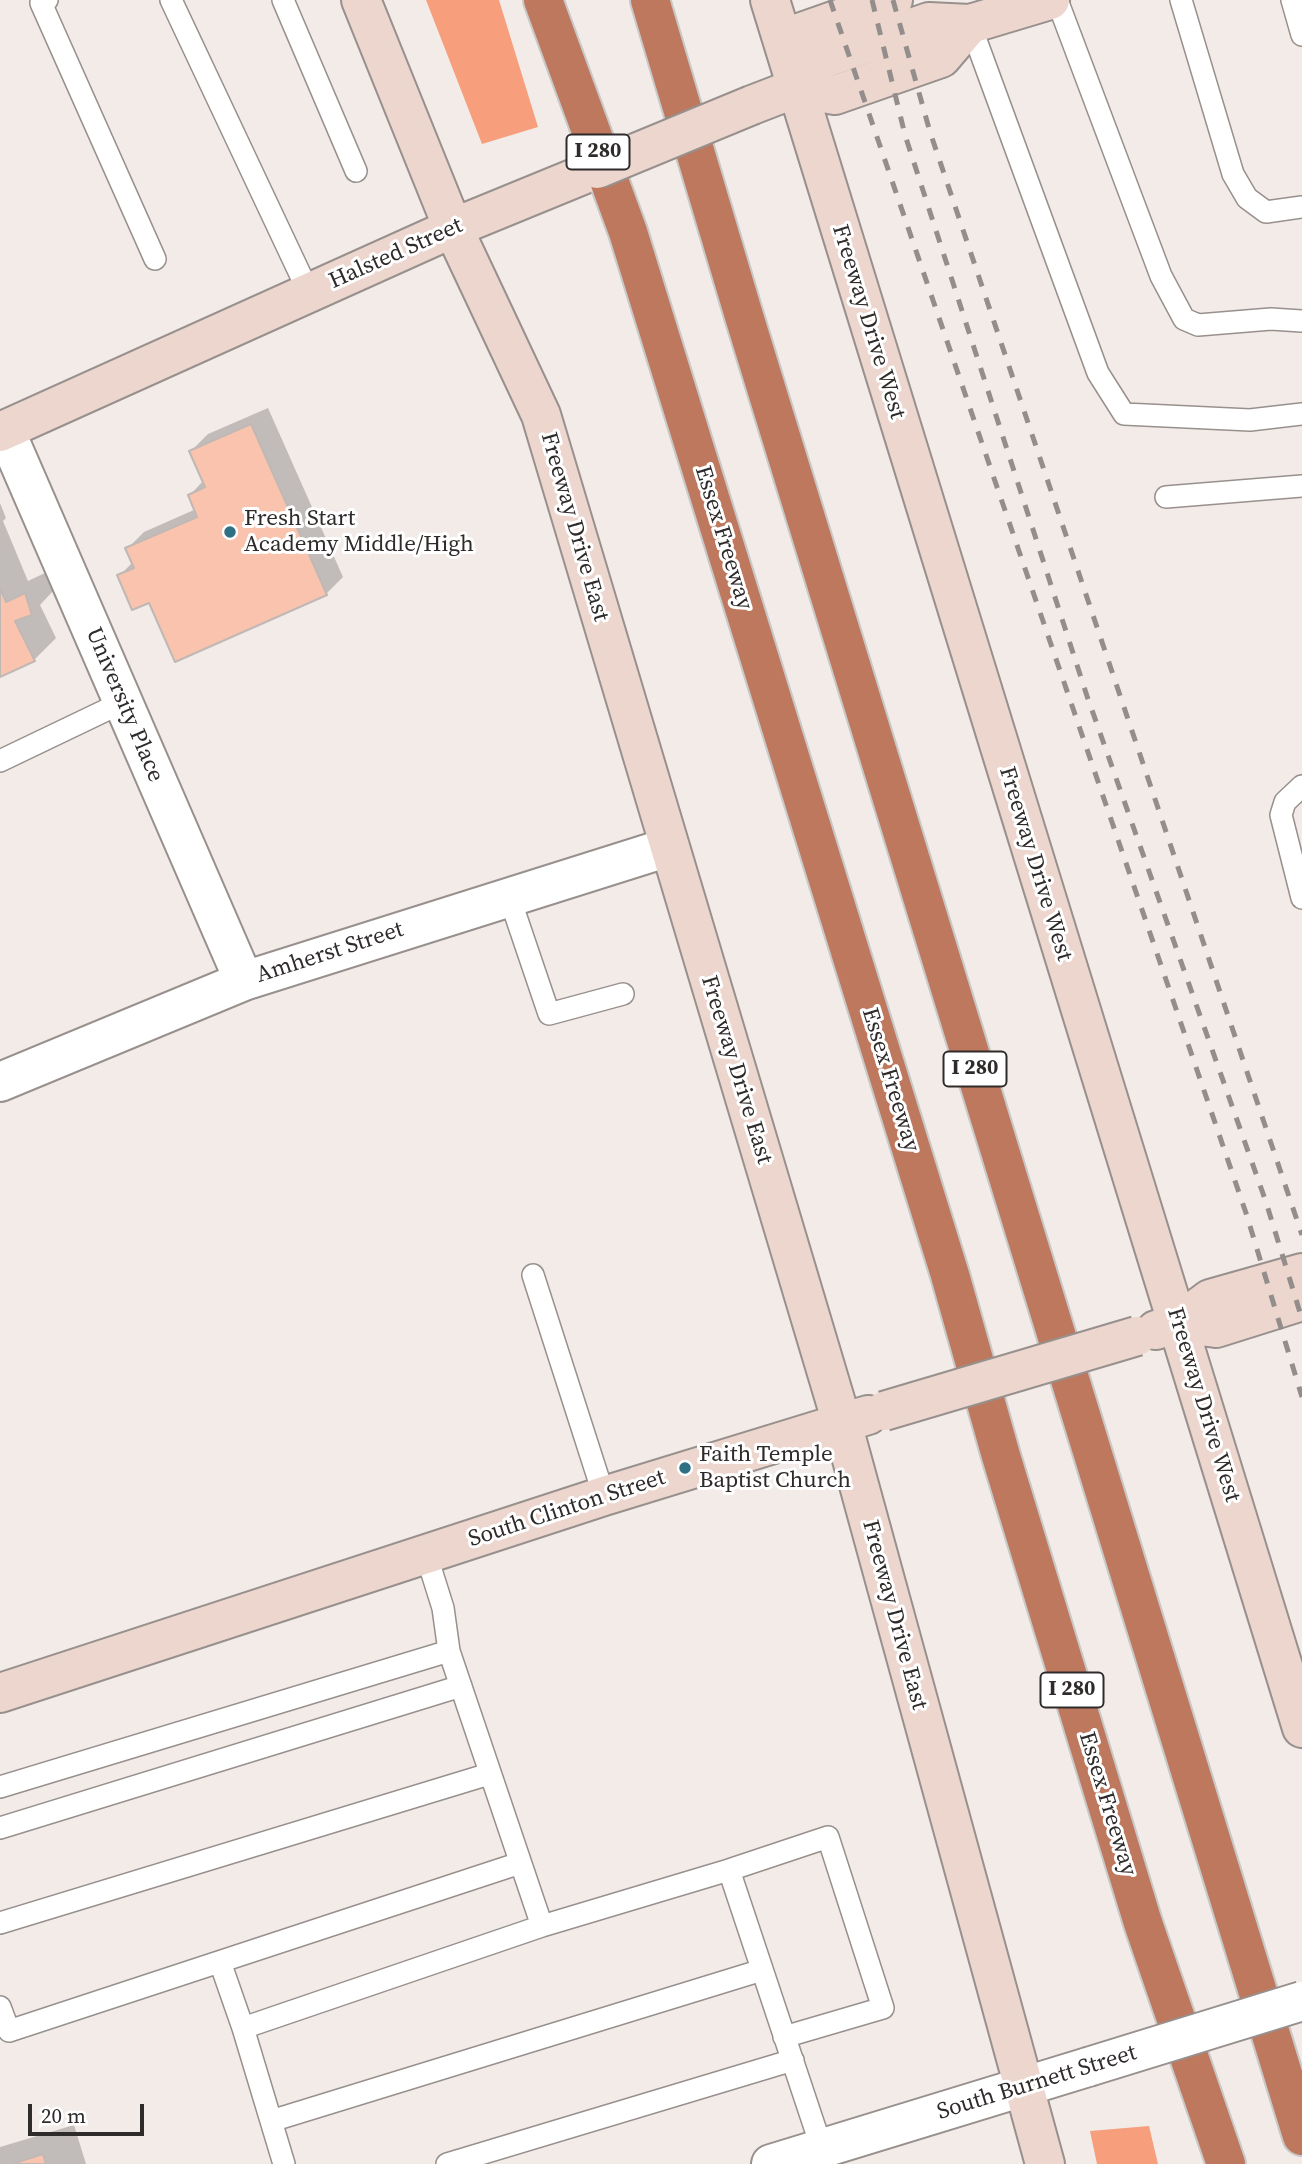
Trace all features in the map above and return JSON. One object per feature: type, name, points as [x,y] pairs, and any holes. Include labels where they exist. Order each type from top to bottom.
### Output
[{"type":"highway","name":"Essex Freeway","points":[[543,0],[628,232],[946,1262],[1001,1456],[1139,1910],[1226,2164]]},
{"type":"highway","name":"I 280","points":[[650,0],[744,316],[1302,2136]]},
{"type":"main road","name":"Freeway Drive East","points":[[361,0],[453,229],[541,415],[842,1423],[1045,2164]]},
{"type":"main road","name":"Freeway Drive West","points":[[770,0],[1302,1728]]},
{"type":"main road","points":[[782,39],[893,0]]},
{"type":"main road","name":"Halsted Street","points":[[3,431],[509,204],[796,88],[822,59],[929,22],[959,8],[1050,0]]},
{"type":"main road","name":"South Clinton Street","points":[[0,1693],[604,1496],[1178,1323],[1210,1299],[1302,1273]]},
{"type":"main road","name":"South Clinton Street","points":[[1178,1323],[1216,1328],[1302,1301]]},
{"type":"street","name":"University Place","points":[[3,431],[244,981]]},
{"type":"street","name":"Amherst Street","points":[[0,1082],[244,981],[668,847]]},
{"type":"street","name":"South Burnett Street","points":[[771,2164],[1302,2001]]},
{"type":"lane","points":[[47,0],[41,3],[155,259]]},
{"type":"lane","points":[[171,0],[309,293]]},
{"type":"lane","points":[[283,0],[356,172]]},
{"type":"lane","points":[[1057,0],[1161,276],[1184,319],[1198,325],[1271,319],[1302,321]]},
{"type":"lane","points":[[1181,0],[1233,174],[1247,198],[1266,212],[1302,208]]},
{"type":"lane","points":[[1292,0],[1302,35]]},
{"type":"lane","points":[[959,8],[1098,373],[1124,414],[1250,419],[1302,414]]},
{"type":"lane","points":[[1166,497],[1302,486]]},
{"type":"lane","points":[[0,761],[123,702]]},
{"type":"lane","points":[[1302,786],[1285,802],[1280,816],[1302,898]]},
{"type":"lane","points":[[509,896],[550,1014],[623,994]]},
{"type":"lane","points":[[533,1275],[604,1496]]},
{"type":"lane","points":[[426,1554],[443,1608],[449,1651],[542,1926]]},
{"type":"lane","points":[[0,1787],[449,1651]]},
{"type":"lane","points":[[0,1828],[461,1686]]},
{"type":"lane","points":[[0,1923],[489,1773]]},
{"type":"lane","points":[[243,2028],[542,1926],[828,1837],[883,2008],[784,2037]]},
{"type":"lane","points":[[0,2007],[9,2031],[520,1863]]},
{"type":"lane","points":[[729,1870],[822,2148]]},
{"type":"lane","points":[[220,1962],[284,2164]]},
{"type":"lane","points":[[271,2121],[762,1970]]},
{"type":"lane","points":[[447,2164],[793,2060]]},
{"type":"shaded area","points":[[426,0],[499,0],[538,127],[482,144]]},
{"type":"shaded area","points":[[1149,2126],[1158,2164],[1097,2164],[1090,2131]]},
{"type":"building","name":"Fresh Start Academy Middle/High","points":[[251,424],[327,595],[175,662],[149,603],[132,610],[117,575],[134,568],[125,548],[197,517],[188,495],[205,487],[189,451]]},
{"type":"building","points":[[0,588],[6,602],[25,593],[32,615],[15,621],[35,661],[0,677]]},
{"type":"building","points":[[43,2154],[46,2164],[12,2164]]},
{"type":"railway","points":[[830,0],[1246,1213],[1302,1397]]},
{"type":"railway","points":[[872,0],[905,135],[1087,696],[1266,1202],[1302,1319]]},
{"type":"railway","points":[[893,0],[930,132],[1302,1235]]},
{"type":"place","name":"Fresh Start Academy Middle/High","points":[[230,532]]},
{"type":"place","name":"Faith Temple Baptist Church","points":[[685,1468]]}]
